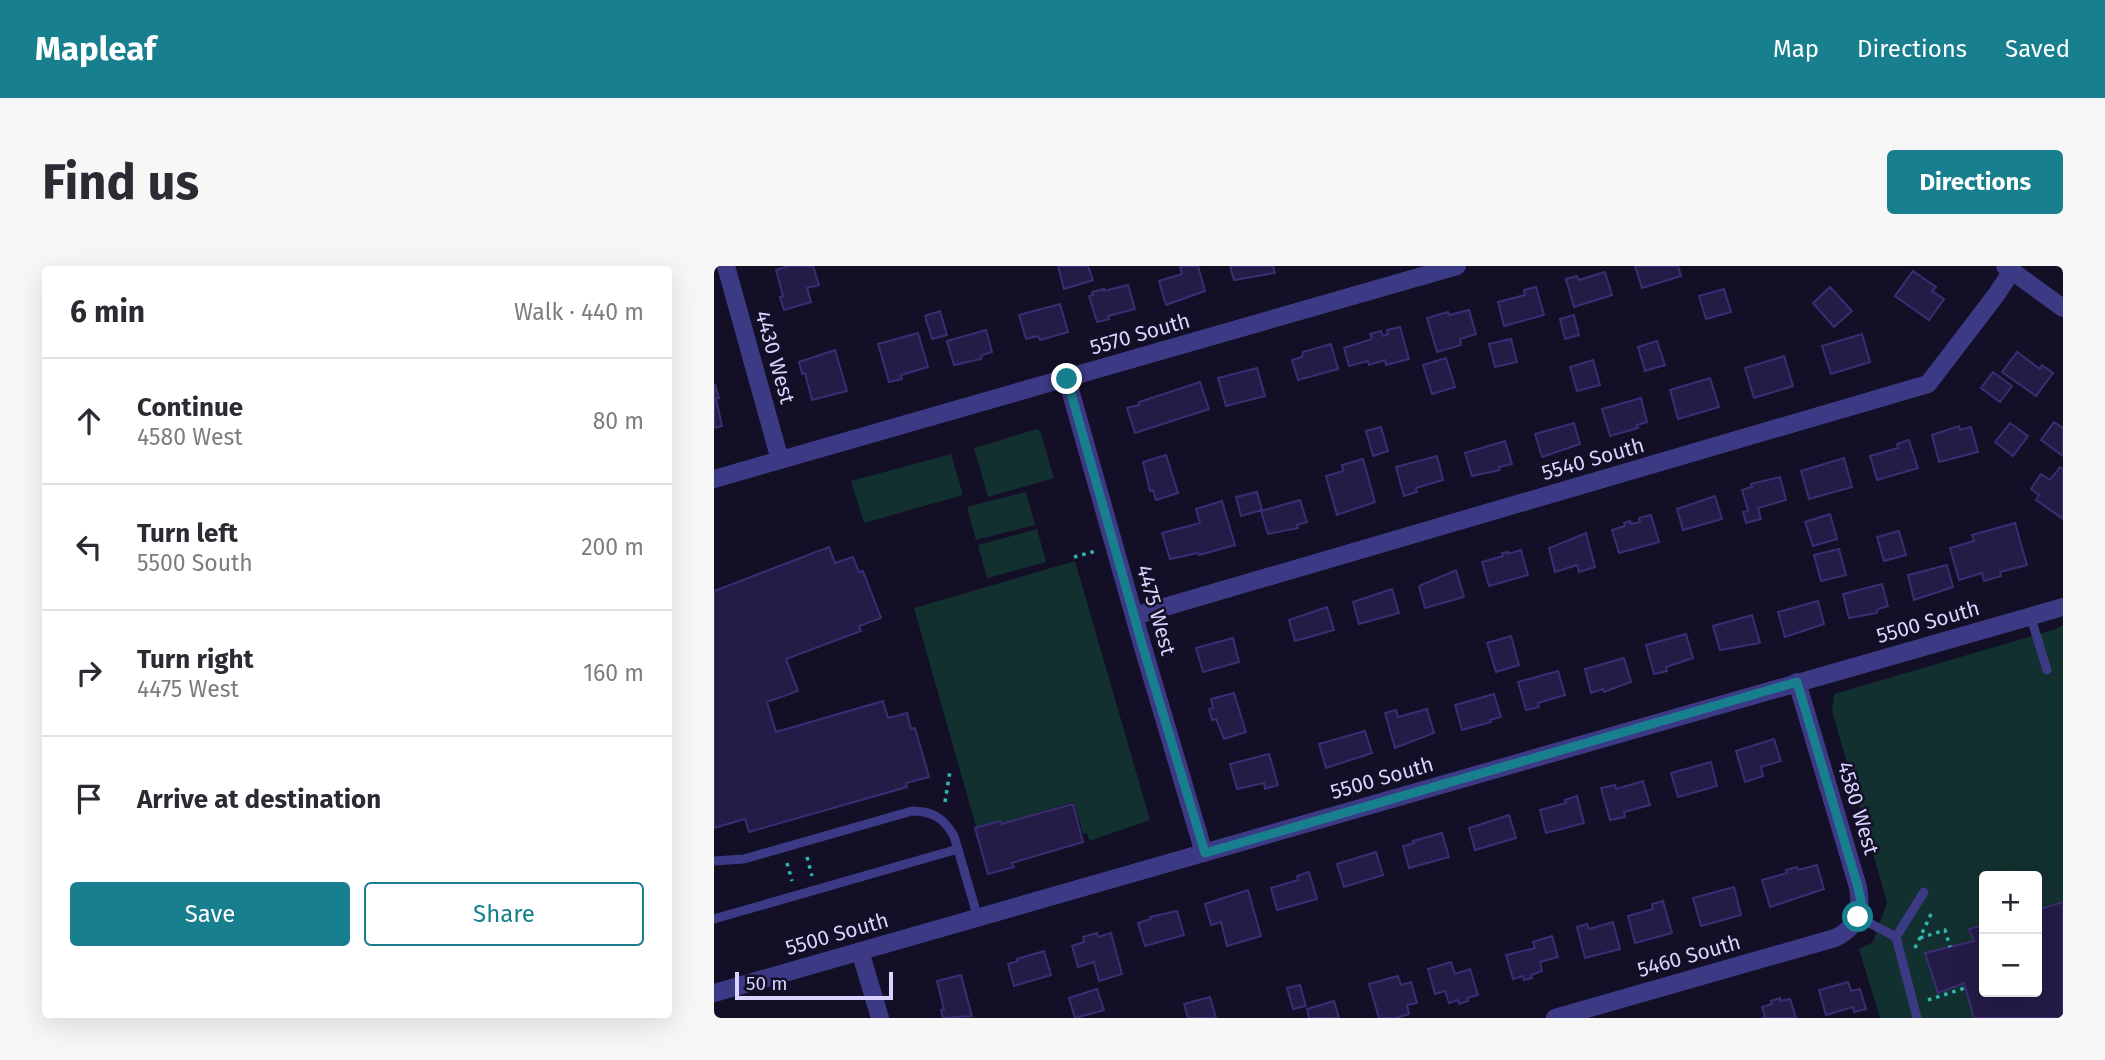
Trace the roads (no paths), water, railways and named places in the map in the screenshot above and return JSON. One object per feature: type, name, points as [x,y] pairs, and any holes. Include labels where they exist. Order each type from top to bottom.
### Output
[{"type":"street","name":"4430 West","points":[[726,266],[780,460]]},
{"type":"street","name":"5570 South","points":[[714,479],[1457,266]]},
{"type":"street","points":[[2008,268],[2063,308]]},
{"type":"street","name":"5540 South","points":[[1134,616],[1928,384],[1996,295],[2008,268]]},
{"type":"street","name":"4475 West","points":[[1067,379],[1205,853]]},
{"type":"street","name":"5500 South","points":[[714,993],[2063,607]]},
{"type":"street","name":"4580 West","points":[[1797,682],[1858,887],[1861,902],[1858,917]]},
{"type":"street","name":"5460 South","points":[[1555,1018],[1835,938],[1852,927],[1858,917]]},
{"type":"street","points":[[860,951],[880,1018]]},
{"type":"lane","points":[[2031,618],[2047,670]]},
{"type":"lane","points":[[714,861],[744,859],[912,811],[931,813],[948,825],[958,849],[978,918]]},
{"type":"lane","points":[[714,919],[958,849]]},
{"type":"lane","points":[[1917,1018],[1896,937],[1924,892]]},
{"type":"lane","points":[[1858,917],[1896,937]]}]
